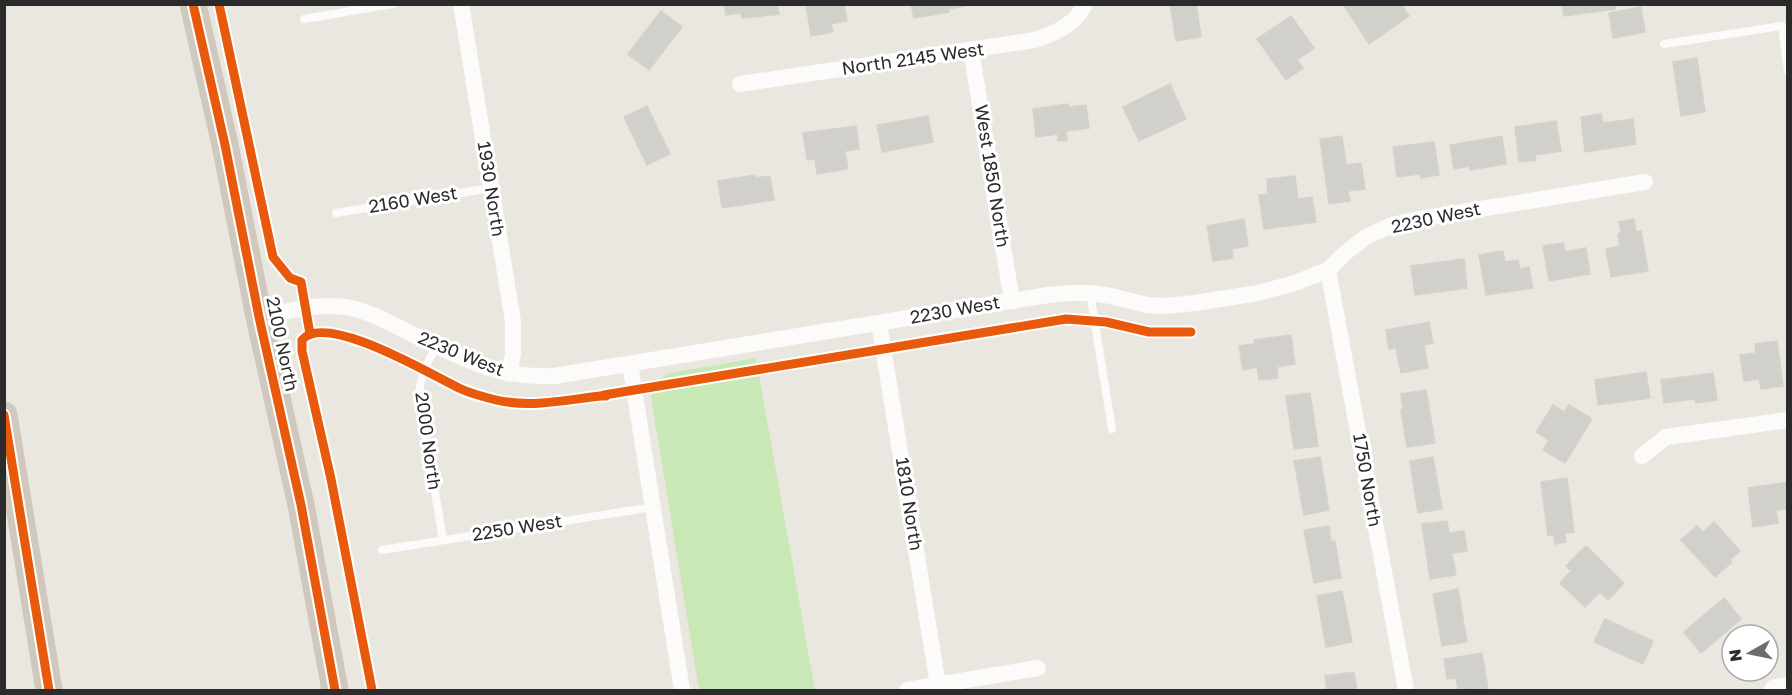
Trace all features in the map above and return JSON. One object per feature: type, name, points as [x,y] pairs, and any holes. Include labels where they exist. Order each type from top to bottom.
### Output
[{"type":"highway","name":"2100 North","points":[[193,4],[301,506],[335,690]]},
{"type":"highway","points":[[4,415],[49,690]]},
{"type":"main road","points":[[1775,690],[1788,688]]},
{"type":"street","name":"1930 North","points":[[461,4],[513,321],[513,354],[509,374]]},
{"type":"street","name":"North 2145 West","points":[[740,84],[1035,40],[1054,34],[1082,10]]},
{"type":"street","name":"West 1850 North","points":[[971,50],[1012,301]]},
{"type":"street","name":"2230 West","points":[[259,317],[316,307],[342,307],[378,317],[482,366],[509,374],[554,376],[1069,293],[1111,296],[1148,305],[1179,305],[1258,293],[1292,284],[1328,270],[1366,237],[1392,225],[1645,182]]},
{"type":"street","name":"1750 North","points":[[1328,270],[1406,690]]},
{"type":"street","name":"1810 North","points":[[879,323],[938,685]]},
{"type":"street","points":[[630,364],[682,690]]},
{"type":"street","points":[[1642,456],[1666,437],[1788,420]]},
{"type":"street","points":[[907,690],[1038,668]]},
{"type":"lane","points":[[304,19],[393,4]]},
{"type":"lane","points":[[1664,44],[1782,26],[1788,72]]},
{"type":"lane","name":"2160 West","points":[[336,213],[491,188]]},
{"type":"lane","points":[[1090,293],[1112,429]]},
{"type":"lane","name":"2000 North","points":[[437,346],[424,370],[419,395],[443,540]]},
{"type":"lane","name":"2250 West","points":[[382,550],[653,507]]},
{"type":"green space","points":[[756,358],[815,690],[700,690],[698,684],[651,398],[656,382],[670,373]]},
{"type":"building","points":[[724,4],[777,4],[779,14],[742,18],[741,13],[726,15]]},
{"type":"building","points":[[806,4],[844,4],[847,21],[831,24],[833,32],[811,36]]},
{"type":"building","points":[[911,4],[965,4],[965,6],[949,9],[949,12],[914,18]]},
{"type":"building","points":[[1170,4],[1196,4],[1201,37],[1176,41]]},
{"type":"building","points":[[1343,4],[1401,4],[1409,16],[1369,44]]},
{"type":"building","points":[[1562,4],[1615,4],[1615,9],[1564,16]]},
{"type":"building","points":[[1641,7],[1645,32],[1613,38],[1609,13]]},
{"type":"building","points":[[661,11],[682,27],[649,70],[628,54]]},
{"type":"building","points":[[1291,16],[1314,48],[1297,60],[1303,68],[1286,80],[1257,39]]},
{"type":"building","points":[[1697,58],[1705,112],[1681,116],[1673,62]]},
{"type":"building","points":[[1170,84],[1186,119],[1139,141],[1123,107]]},
{"type":"building","points":[[1068,104],[1069,107],[1086,105],[1089,128],[1066,131],[1067,140],[1058,141],[1058,134],[1036,137],[1033,109]]},
{"type":"building","points":[[647,106],[670,154],[647,165],[624,117]]},
{"type":"building","points":[[1601,114],[1603,123],[1633,119],[1636,144],[1585,152],[1581,117]]},
{"type":"building","points":[[928,116],[933,142],[882,152],[877,125]]},
{"type":"building","points":[[1556,121],[1561,151],[1535,155],[1536,160],[1519,162],[1515,127]]},
{"type":"building","points":[[856,126],[859,149],[845,151],[848,169],[817,174],[815,159],[807,160],[803,133]]},
{"type":"building","points":[[1342,136],[1346,165],[1361,163],[1365,189],[1348,191],[1350,201],[1329,204],[1320,139]]},
{"type":"building","points":[[1502,136],[1506,164],[1470,170],[1469,166],[1454,169],[1450,145]]},
{"type":"building","points":[[1434,142],[1439,175],[1421,178],[1420,174],[1397,177],[1393,147]]},
{"type":"building","points":[[754,175],[755,178],[770,176],[774,200],[722,208],[718,181]]},
{"type":"building","points":[[1295,176],[1298,199],[1312,197],[1316,222],[1264,229],[1259,195],[1268,194],[1267,179]]},
{"type":"building","points":[[1244,219],[1248,246],[1232,249],[1233,258],[1213,261],[1207,226]]},
{"type":"building","points":[[1634,219],[1636,232],[1641,231],[1648,271],[1611,277],[1606,249],[1620,246],[1619,222]]},
{"type":"building","points":[[1563,243],[1565,252],[1586,248],[1590,274],[1549,281],[1543,246]]},
{"type":"building","points":[[1503,251],[1505,262],[1518,260],[1520,269],[1529,267],[1533,288],[1486,295],[1479,255]]},
{"type":"building","points":[[1464,259],[1467,288],[1415,295],[1411,266]]},
{"type":"building","points":[[1429,322],[1433,343],[1424,345],[1428,368],[1401,373],[1396,348],[1389,349],[1386,330]]},
{"type":"building","points":[[1291,335],[1295,364],[1277,367],[1278,378],[1259,380],[1257,367],[1243,370],[1239,346],[1254,344],[1254,340]]},
{"type":"building","points":[[1777,341],[1783,386],[1761,389],[1759,379],[1744,381],[1740,355],[1756,353],[1755,344]]},
{"type":"building","points":[[1646,372],[1650,398],[1598,405],[1595,380]]},
{"type":"building","points":[[1713,373],[1717,400],[1696,403],[1695,399],[1664,403],[1661,380]]},
{"type":"building","points":[[1426,390],[1435,443],[1407,447],[1401,394]]},
{"type":"building","points":[[1310,393],[1318,446],[1294,449],[1286,396]]},
{"type":"building","points":[[1553,405],[1564,412],[1569,405],[1592,419],[1565,463],[1543,450],[1549,440],[1536,432]]},
{"type":"building","points":[[1320,457],[1329,510],[1304,515],[1294,461]]},
{"type":"building","points":[[1433,457],[1442,509],[1418,513],[1410,461]]},
{"type":"building","points":[[1567,478],[1574,532],[1565,533],[1566,542],[1555,544],[1554,535],[1548,536],[1541,482]]},
{"type":"building","points":[[1788,482],[1788,509],[1776,510],[1778,523],[1753,527],[1748,488]]},
{"type":"building","points":[[1447,521],[1449,533],[1464,531],[1467,551],[1452,553],[1456,575],[1430,579],[1422,524]]},
{"type":"building","points":[[1714,522],[1740,551],[1730,560],[1732,562],[1715,577],[1681,540],[1697,526],[1703,532]]},
{"type":"building","points":[[1329,526],[1331,542],[1335,541],[1341,578],[1314,583],[1304,530]]},
{"type":"building","points":[[1586,546],[1624,583],[1608,600],[1600,592],[1585,607],[1560,583],[1571,571],[1566,566]]},
{"type":"building","points":[[1458,589],[1467,642],[1442,646],[1433,594]]},
{"type":"building","points":[[1342,591],[1352,642],[1326,647],[1317,596]]},
{"type":"building","points":[[1724,598],[1741,619],[1736,623],[1720,623],[1720,637],[1701,653],[1684,632]]},
{"type":"building","points":[[1605,619],[1653,641],[1643,664],[1594,642]]},
{"type":"building","points":[[1482,653],[1488,689],[1458,690],[1456,678],[1447,679],[1444,659]]},
{"type":"building","points":[[1354,672],[1357,690],[1327,690],[1325,676]]},
{"type":"cycle path","points":[[193,4],[301,505],[335,690]]},
{"type":"cycle path","points":[[219,4],[273,257],[290,278],[301,282],[310,334]]},
{"type":"cycle path","points":[[604,395],[1066,319],[1106,322],[1149,332],[1191,332]]},
{"type":"cycle path","points":[[372,690],[331,479],[302,351],[302,340],[315,333],[355,339],[405,360],[461,389],[496,400],[535,403],[606,396]]},
{"type":"cycle path","points":[[4,415],[49,690]]}]
